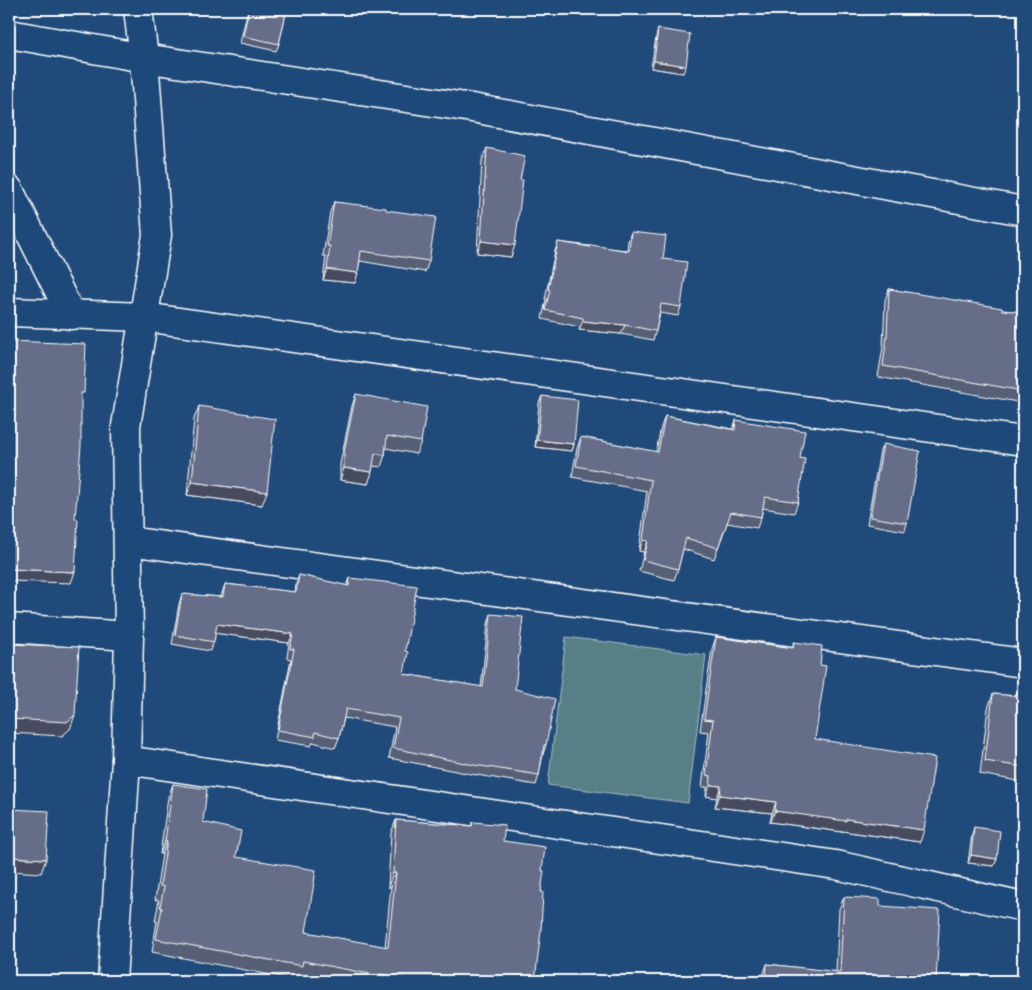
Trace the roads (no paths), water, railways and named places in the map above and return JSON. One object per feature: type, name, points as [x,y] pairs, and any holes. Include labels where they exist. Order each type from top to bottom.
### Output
[{"type":"street","points":[[112,981],[126,760],[129,636],[126,426],[157,234],[144,58],[138,9]]},
{"type":"street","points":[[9,34],[144,58],[472,108],[1023,211]]},
{"type":"street","points":[[9,190],[71,315]]},
{"type":"street","points":[[9,312],[144,317],[1023,441]]},
{"type":"street","points":[[128,541],[1023,659]]},
{"type":"street","points":[[9,628],[129,636]]},
{"type":"street","points":[[126,760],[836,865],[1023,907]]}]
